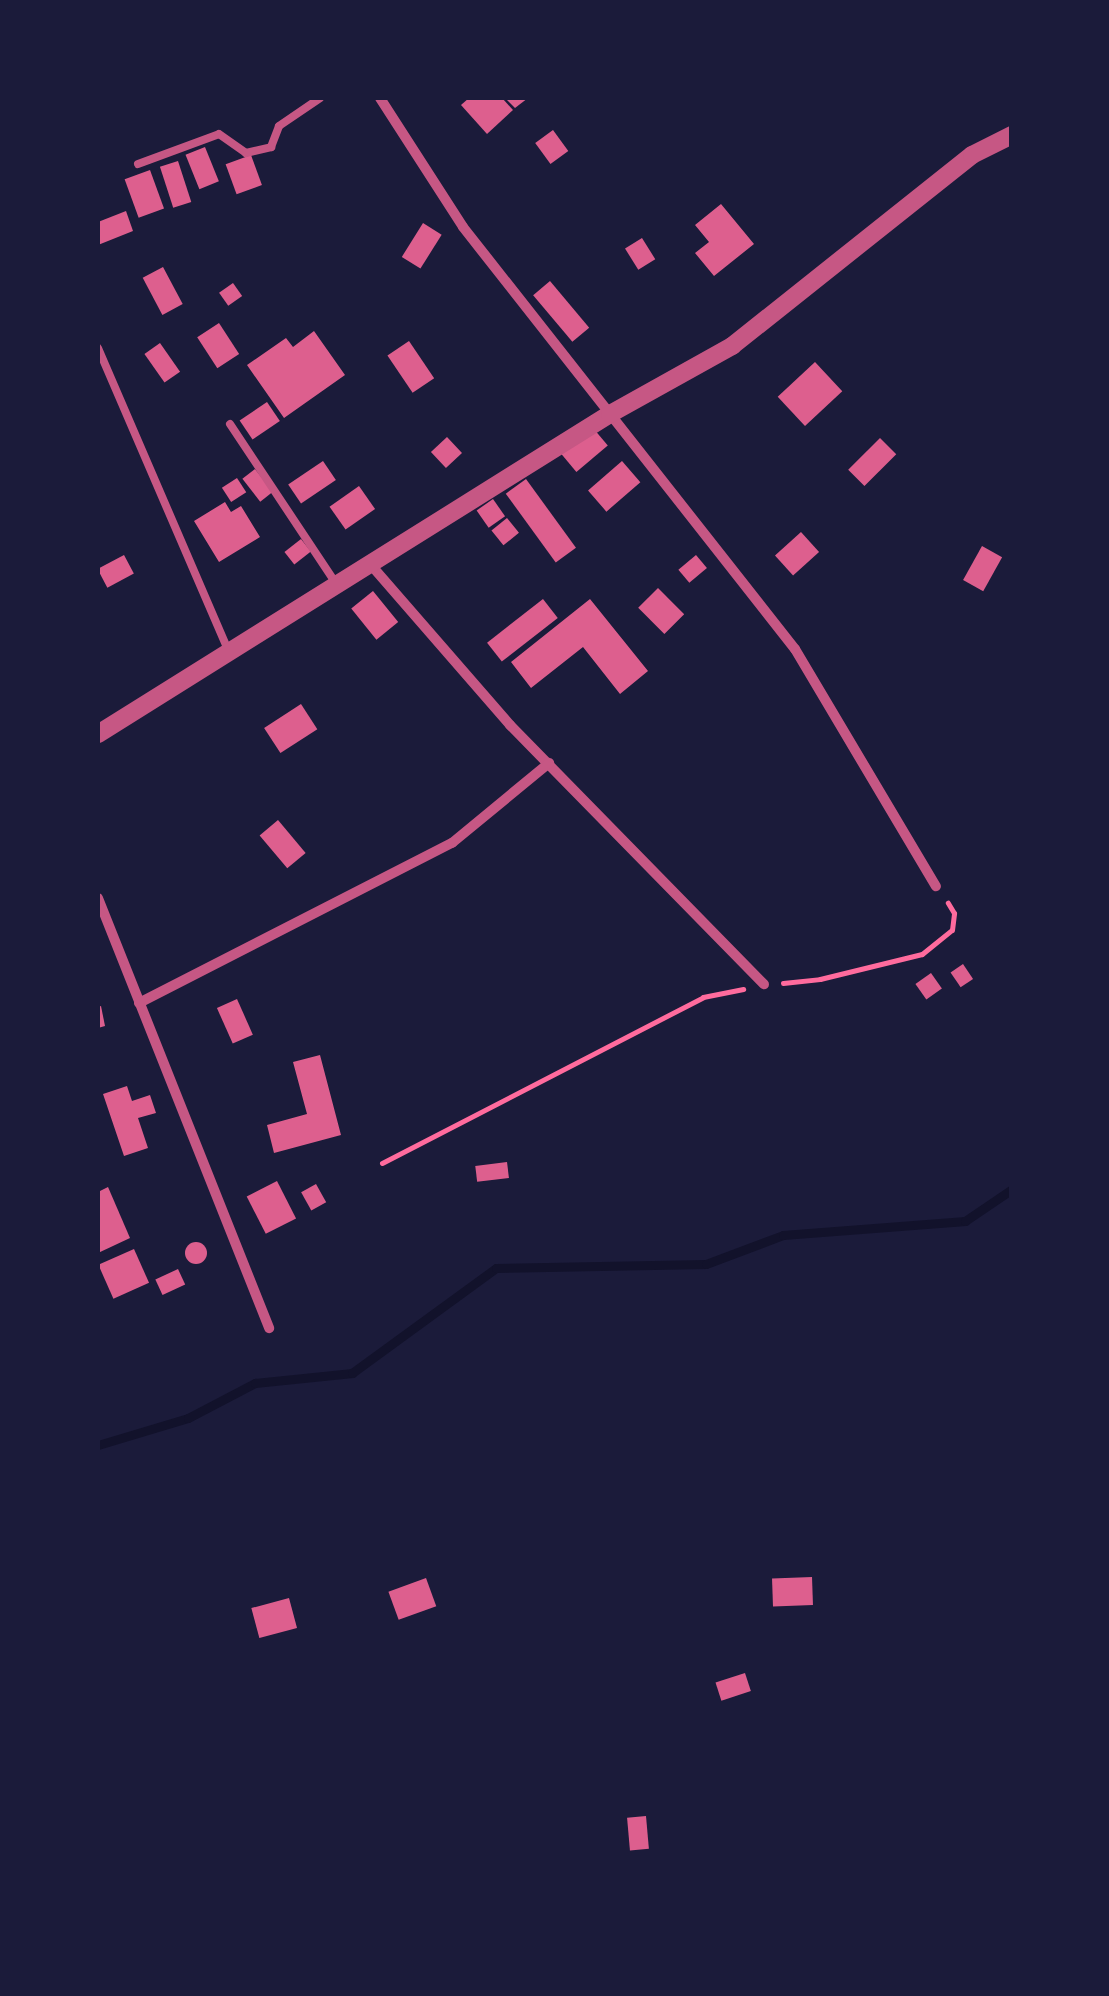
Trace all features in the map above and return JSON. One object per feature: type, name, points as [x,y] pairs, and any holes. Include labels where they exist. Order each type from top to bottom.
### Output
[{"type":"street","points":[[380,98],[463,227],[795,649],[936,886]]},
{"type":"street","points":[[98,734],[610,414],[732,346],[972,155],[1012,136]]},
{"type":"street","points":[[371,565],[510,725],[764,984]]},
{"type":"street","points":[[140,1003],[452,843],[549,763]]},
{"type":"street","points":[[98,898],[269,1328]]},
{"type":"lane","points":[[138,164],[219,134],[246,153],[271,147],[279,126],[320,98]]},
{"type":"lane","points":[[98,348],[229,652]]},
{"type":"lane","points":[[230,424],[338,585]]},
{"type":"path","points":[[382,1163],[703,997],[764,984],[820,979],[922,954],[952,930],[954,913],[936,886]]},
{"type":"building","points":[[469,98],[502,98],[513,110],[487,134],[461,105]]},
{"type":"building","points":[[505,98],[528,98],[515,108]]},
{"type":"building","points":[[553,130],[568,151],[550,164],[535,143]]},
{"type":"building","points":[[205,147],[219,181],[199,189],[186,155]]},
{"type":"building","points":[[251,155],[262,185],[237,194],[226,164]]},
{"type":"building","points":[[178,161],[191,202],[173,208],[160,167]]},
{"type":"building","points":[[150,170],[164,209],[139,218],[125,179]]},
{"type":"building","points":[[721,204],[754,244],[714,276],[695,253],[709,242],[695,225]]},
{"type":"building","points":[[126,211],[133,231],[98,245],[98,222]]},
{"type":"building","points":[[423,223],[442,235],[420,269],[402,257]]},
{"type":"building","points":[[642,238],[655,259],[638,270],[625,249]]},
{"type":"building","points":[[163,267],[183,304],[162,315],[143,278]]},
{"type":"building","points":[[550,281],[589,328],[572,342],[533,295]]},
{"type":"building","points":[[233,283],[242,296],[228,306],[219,293]]},
{"type":"building","points":[[219,323],[239,354],[217,368],[197,337]]},
{"type":"building","points":[[314,331],[345,375],[284,418],[247,365],[286,338],[293,347]]},
{"type":"building","points":[[409,341],[434,378],[413,393],[387,356]]},
{"type":"building","points":[[160,343],[180,372],[165,383],[144,354]]},
{"type":"building","points":[[815,362],[842,391],[805,426],[778,397]]},
{"type":"building","points":[[267,402],[280,421],[253,440],[240,420]]},
{"type":"building","points":[[593,428],[608,446],[576,472],[562,454]]},
{"type":"building","points":[[447,437],[462,453],[446,468],[431,452]]},
{"type":"building","points":[[880,438],[896,454],[864,486],[848,470]]},
{"type":"building","points":[[323,461],[336,480],[301,504],[288,484]]},
{"type":"building","points":[[622,461],[640,482],[606,512],[588,491]]},
{"type":"building","points":[[255,469],[273,492],[260,502],[242,479]]},
{"type":"building","points":[[237,478],[246,492],[231,502],[222,488]]},
{"type":"building","points":[[526,479],[576,548],[556,562],[506,494]]},
{"type":"building","points":[[359,486],[375,509],[346,530],[330,507]]},
{"type":"building","points":[[493,499],[505,516],[489,528],[477,510]]},
{"type":"building","points":[[225,502],[231,512],[241,506],[260,537],[219,562],[194,521]]},
{"type":"building","points":[[507,518],[519,533],[503,545],[491,531]]},
{"type":"building","points":[[801,532],[819,552],[793,575],[775,555]]},
{"type":"building","points":[[301,539],[311,552],[294,565],[284,552]]},
{"type":"building","points":[[982,546],[1002,557],[983,591],[963,580]]},
{"type":"building","points":[[124,555],[134,574],[107,588],[98,569]]},
{"type":"building","points":[[696,555],[707,568],[689,583],[678,570]]},
{"type":"building","points":[[658,588],[684,614],[664,634],[638,608]]},
{"type":"building","points":[[373,591],[398,622],[376,640],[351,609]]},
{"type":"building","points":[[543,599],[558,618],[502,662],[487,643]]},
{"type":"building","points":[[590,599],[648,671],[620,694],[583,647],[531,688],[511,662]]},
{"type":"building","points":[[301,704],[317,729],[280,753],[264,728]]},
{"type":"building","points":[[278,820],[306,853],[287,868],[260,835]]},
{"type":"building","points":[[963,964],[973,979],[961,987],[951,972]]},
{"type":"building","points":[[931,973],[942,989],[926,999],[915,984]]},
{"type":"building","points":[[237,999],[253,1035],[233,1044],[217,1008]]},
{"type":"building","points":[[101,1006],[105,1026],[98,1028],[98,1007]]},
{"type":"building","points":[[320,1055],[341,1135],[274,1153],[267,1125],[307,1114],[293,1062]]},
{"type":"building","points":[[127,1086],[132,1101],[150,1095],[156,1113],[138,1118],[148,1148],[124,1156],[103,1094]]},
{"type":"building","points":[[507,1162],[509,1178],[477,1182],[475,1166]]},
{"type":"building","points":[[277,1181],[296,1218],[266,1234],[247,1196]]},
{"type":"building","points":[[316,1184],[326,1202],[311,1211],[301,1192]]},
{"type":"building","points":[[108,1187],[130,1238],[98,1253],[98,1192]]},
{"type":"building","points":[[196,1242],[204,1245],[204,1261],[196,1264],[188,1261],[185,1253],[188,1245]]},
{"type":"building","points":[[134,1249],[149,1283],[113,1299],[98,1265]]},
{"type":"building","points":[[178,1269],[185,1284],[163,1295],[155,1280]]},
{"type":"building","points":[[812,1577],[813,1605],[773,1606],[772,1578]]},
{"type":"building","points":[[426,1578],[436,1606],[399,1620],[388,1592]]},
{"type":"building","points":[[289,1598],[297,1628],[259,1638],[251,1608]]},
{"type":"building","points":[[745,1673],[751,1691],[721,1701],[716,1683]]},
{"type":"building","points":[[646,1816],[649,1849],[630,1851],[627,1818]]},
{"type":"waterway","points":[[98,1445],[188,1418],[255,1383],[352,1373],[496,1268],[706,1264],[783,1235],[965,1221],[1012,1189]]}]
